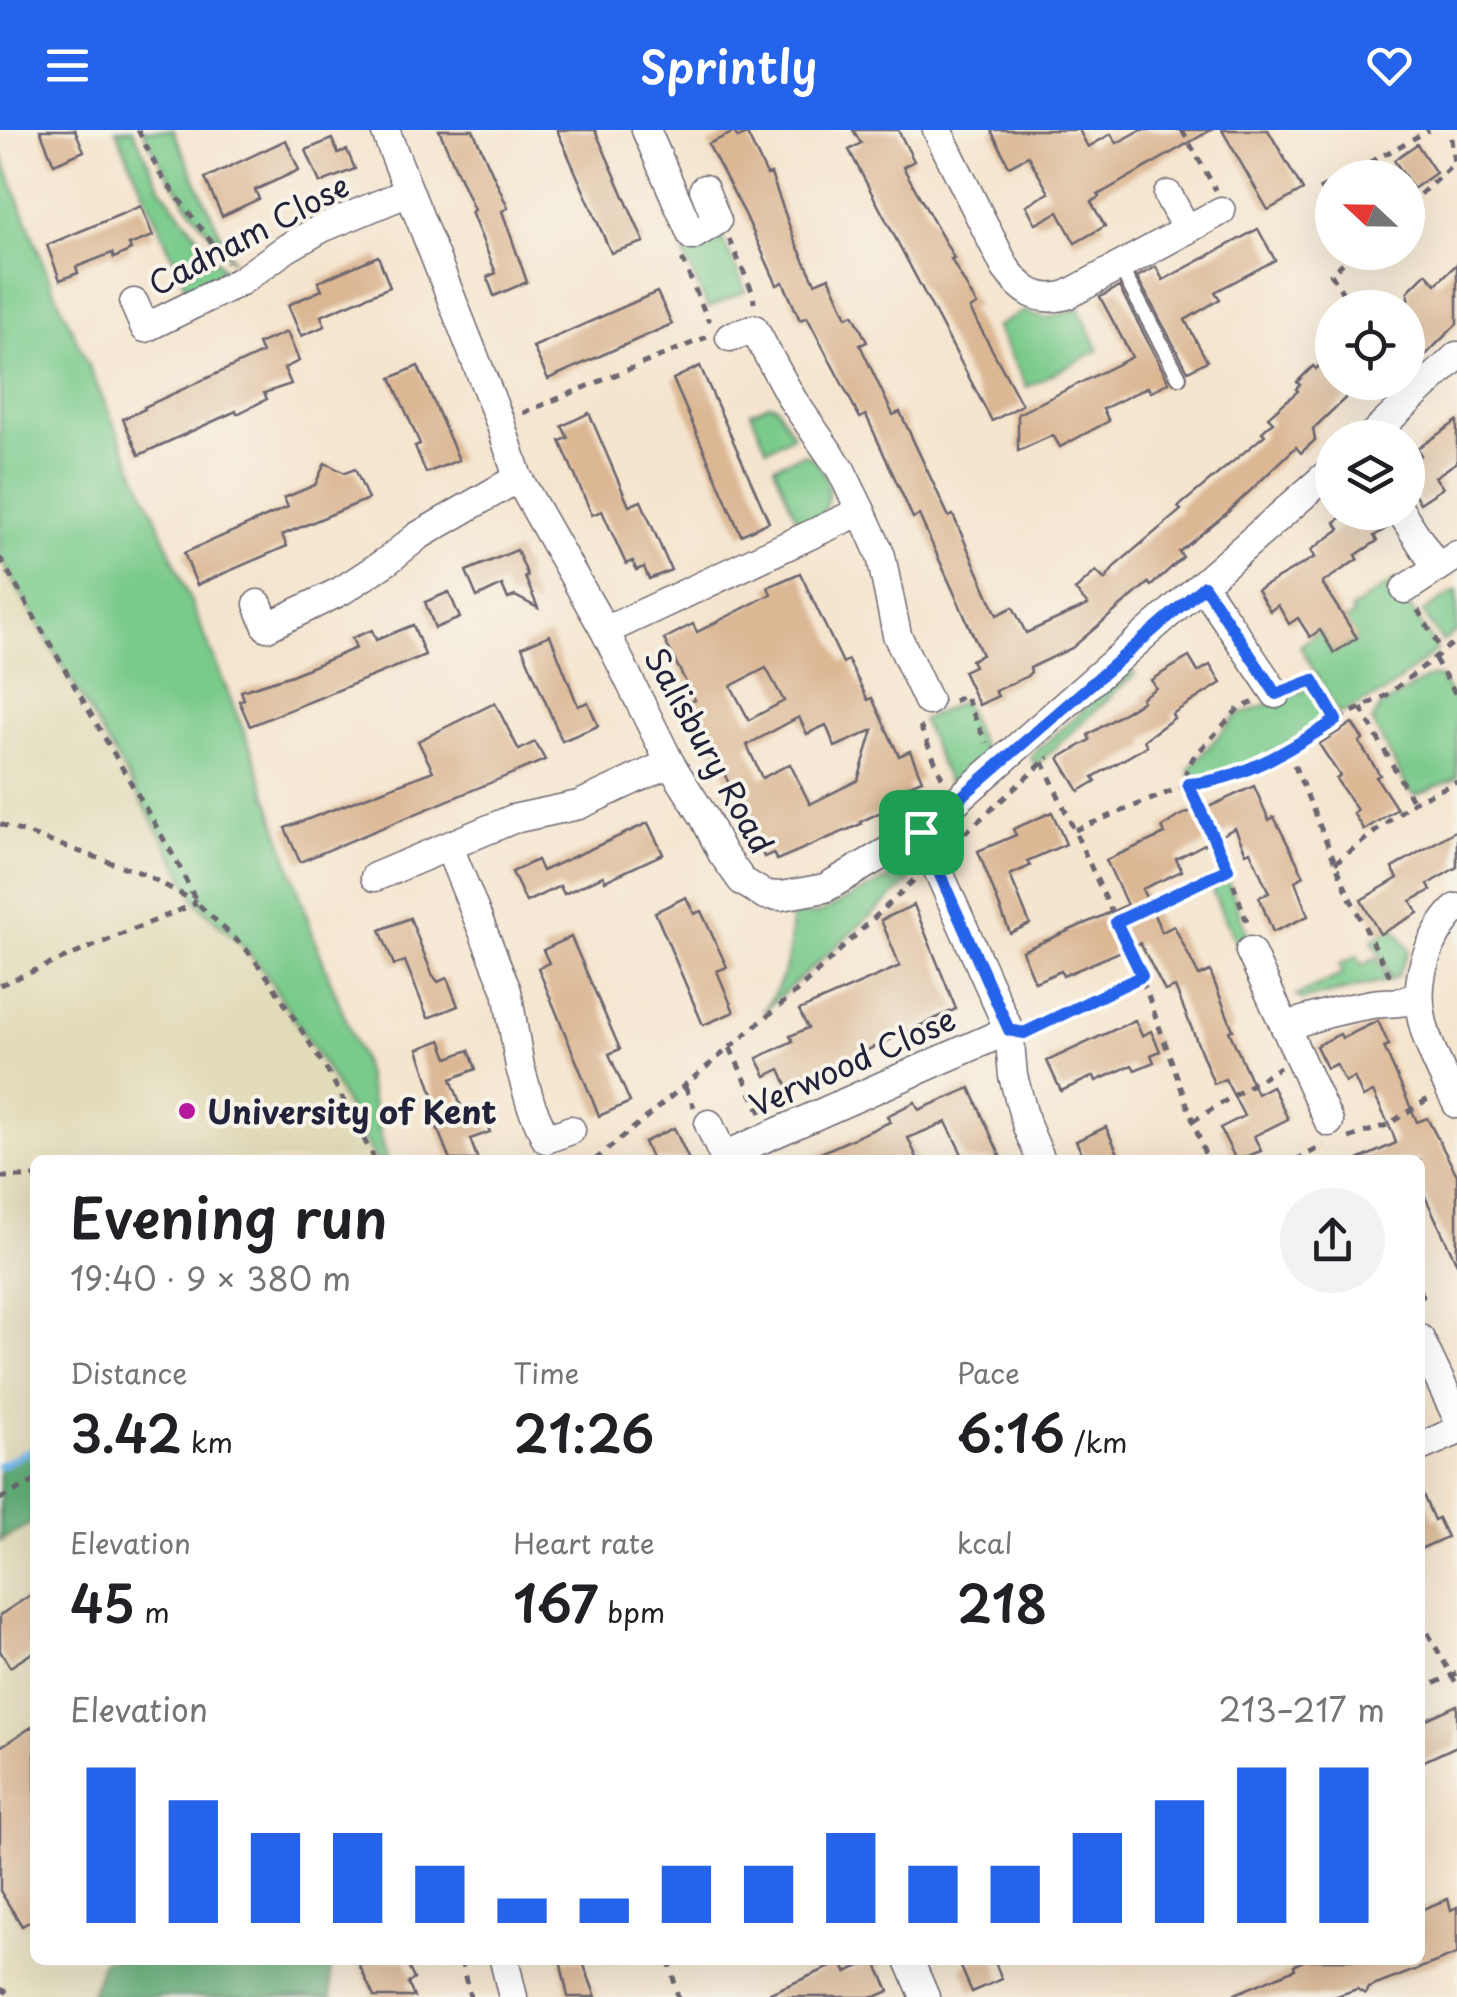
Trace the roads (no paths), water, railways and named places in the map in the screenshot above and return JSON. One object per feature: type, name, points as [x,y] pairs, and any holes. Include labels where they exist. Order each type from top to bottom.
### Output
[{"type":"street","name":"Salisbury Road","points":[[385,130],[500,422],[518,478],[605,631],[670,763],[731,868],[752,889],[765,895],[825,888],[921,832],[1315,485]]},
{"type":"street","points":[[646,130],[692,236],[717,221],[704,189]]},
{"type":"street","points":[[937,130],[1004,268],[1028,292],[1052,299],[1067,295],[1221,212]]},
{"type":"street","name":"Cadnam Close","points":[[134,303],[145,328],[241,281],[322,228],[409,192]]},
{"type":"street","points":[[1168,195],[1188,230]]},
{"type":"street","points":[[733,333],[792,399],[841,470],[881,556],[897,635],[931,707]]},
{"type":"street","points":[[1388,420],[1457,356]]},
{"type":"street","points":[[258,604],[267,626],[298,613],[518,478]]},
{"type":"street","points":[[605,631],[861,511]]},
{"type":"street","points":[[1405,589],[1447,561],[1418,530]]},
{"type":"street","points":[[1204,586],[1276,694]]},
{"type":"street","points":[[375,876],[513,820],[579,805],[670,763]]},
{"type":"street","points":[[921,832],[1009,1030],[1013,1076],[1027,1127],[1040,1155]]},
{"type":"street","points":[[449,847],[507,991],[520,1068],[531,1105],[546,1140],[570,1130]]},
{"type":"street","points":[[1453,1095],[1411,999],[1437,931],[1457,908]]},
{"type":"street","points":[[1250,951],[1332,1136]]},
{"type":"street","points":[[1285,1027],[1318,1015],[1411,999]]},
{"type":"street","name":"Verwood Close","points":[[730,1155],[1009,1030]]},
{"type":"street","name":"Verwood Close","points":[[709,1124],[723,1155]]},
{"type":"street","points":[[1425,1350],[1457,1417]]},
{"type":"street","points":[[1425,1445],[1457,1431]]},
{"type":"street","points":[[505,1965],[513,1997]]},
{"type":"street","points":[[911,1965],[925,1997]]},
{"type":"lane","points":[[1120,267],[1179,377]]},
{"type":"waterway","points":[[0,1466],[30,1451]]},
{"type":"place","name":"University of Kent","points":[[187,1111]]}]
